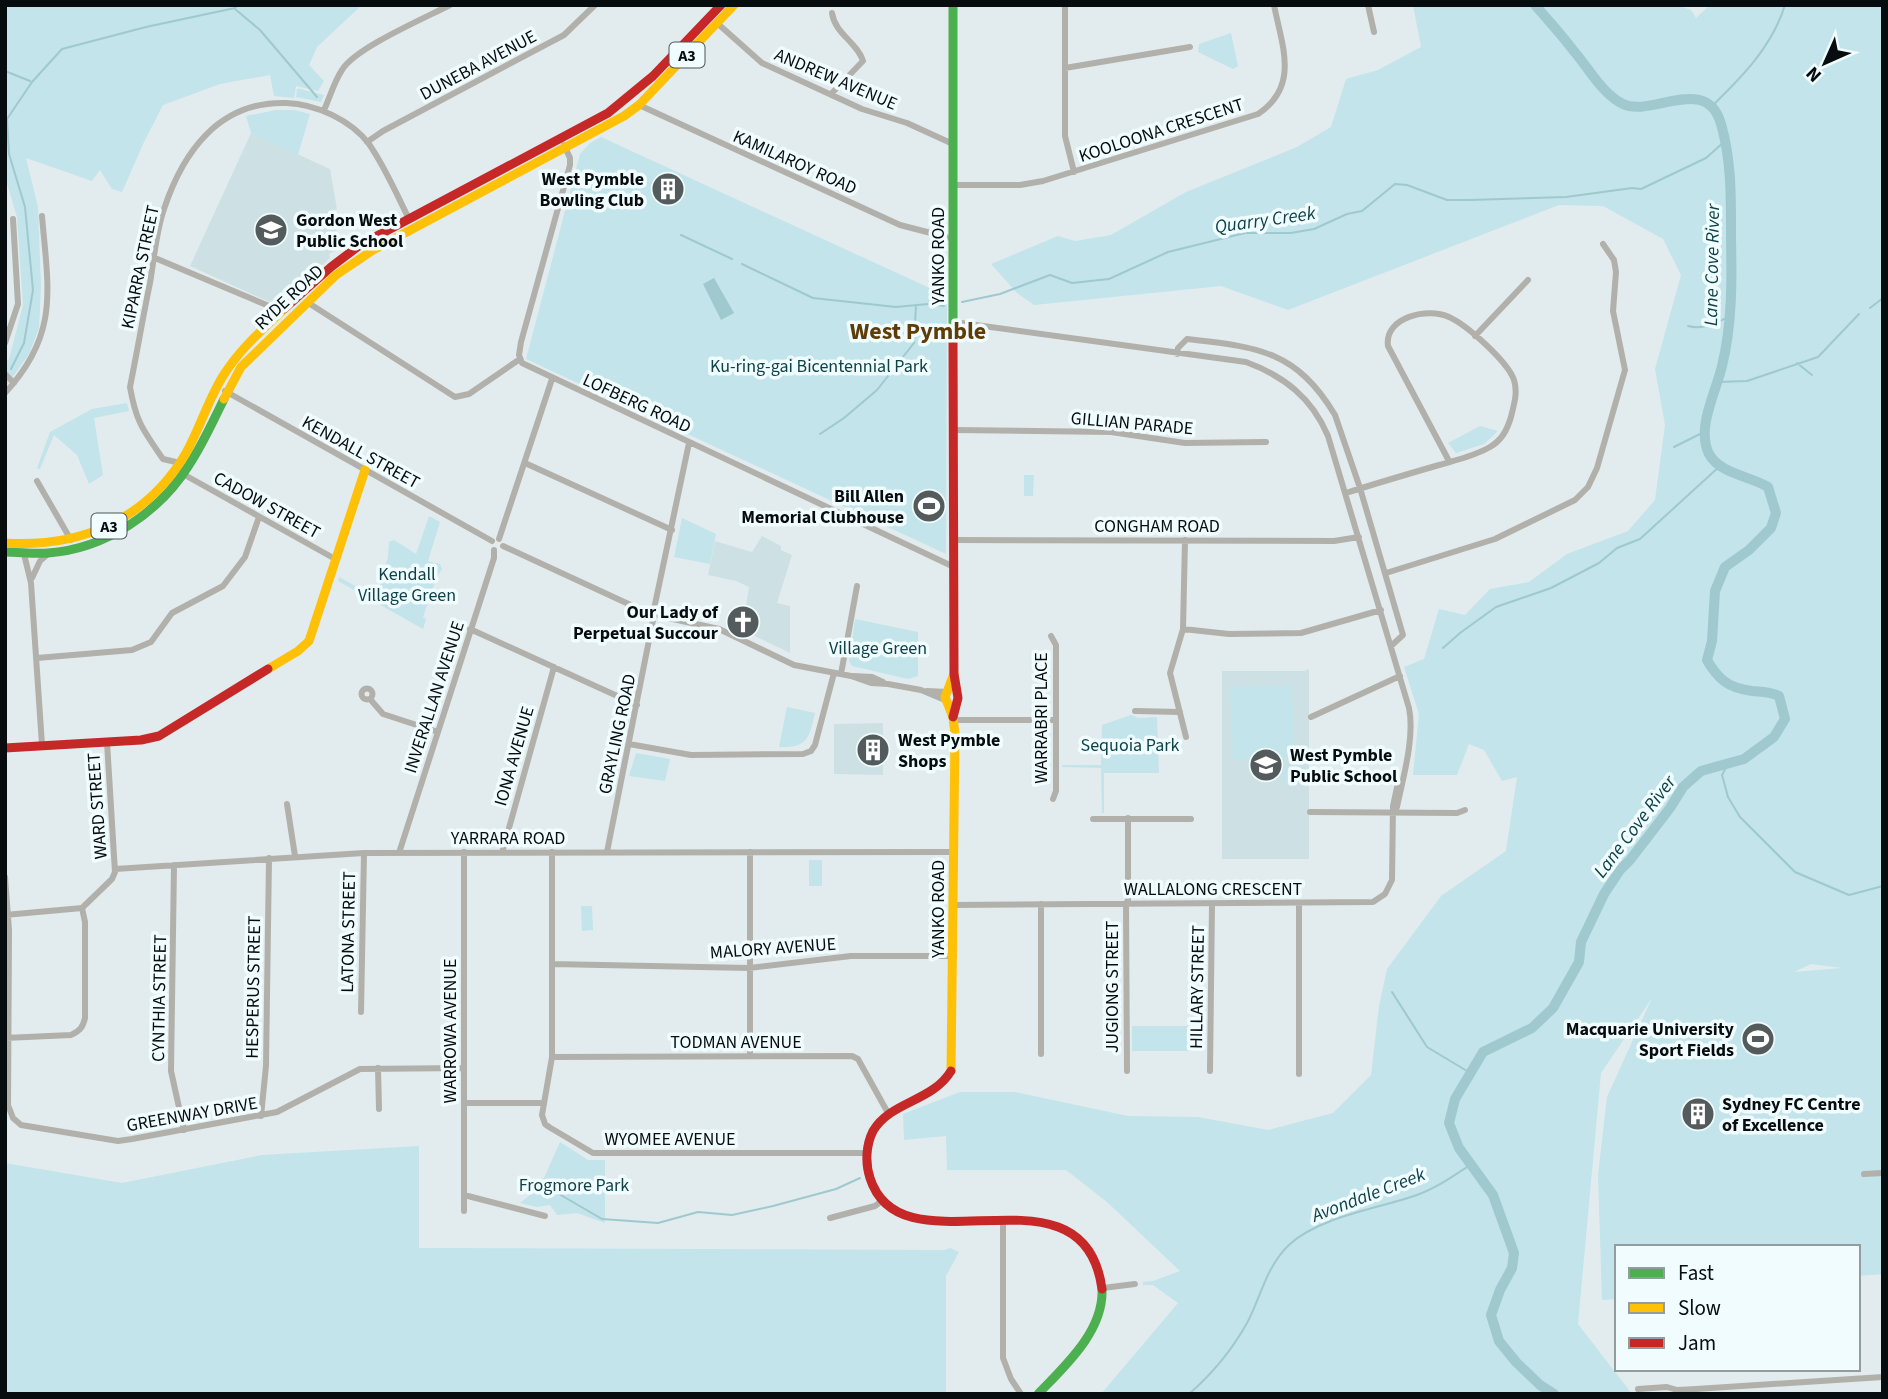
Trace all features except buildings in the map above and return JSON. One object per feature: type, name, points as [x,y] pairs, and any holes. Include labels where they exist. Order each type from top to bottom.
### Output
[{"type":"main road","name":"RYDE ROAD","points":[[5,552],[49,553],[99,541],[129,526],[152,509],[183,474],[199,449],[226,392],[245,362],[307,302],[355,261],[411,224],[608,113],[628,99],[721,5]]},
{"type":"main road","name":"RYDE ROAD","points":[[5,543],[37,545],[71,540],[103,529],[136,509],[157,491],[180,463],[217,387],[237,355],[343,257],[615,122],[639,105],[734,5]]},
{"type":"main road","name":"YANKO ROAD","points":[[888,1113],[933,1093],[946,1081],[953,1068],[953,719],[950,697],[954,674],[953,5]]},
{"type":"main road","points":[[5,748],[152,738],[166,733],[298,651],[312,637],[365,470]]},
{"type":"main road","points":[[888,1113],[874,1131],[867,1153],[869,1177],[882,1201],[906,1217],[941,1221],[1003,1220],[1047,1223],[1071,1233],[1094,1259],[1103,1288],[1101,1307],[1093,1329],[1038,1394]]},
{"type":"street","points":[[324,110],[342,70],[348,63],[364,51],[450,5]]},
{"type":"street","name":"DUNEBA AVENUE","points":[[368,142],[383,131],[564,35],[595,5]]},
{"type":"street","points":[[1065,5],[1065,136],[1074,172]]},
{"type":"street","name":"KOOLOONA CRESCENT","points":[[954,185],[1032,183],[1242,120],[1264,110],[1280,90],[1286,71],[1274,5]]},
{"type":"street","points":[[1368,5],[1374,32]]},
{"type":"street","points":[[832,13],[836,27],[863,61]]},
{"type":"street","name":"ANDREW AVENUE","points":[[718,23],[757,60],[831,94],[953,144]]},
{"type":"street","points":[[1065,68],[1190,47]]},
{"type":"street","points":[[831,94],[863,61],[872,61]]},
{"type":"street","name":"KAMILAROY ROAD","points":[[628,99],[900,225],[954,239]]},
{"type":"street","name":"KIPARRA STREET","points":[[180,463],[163,459],[138,421],[130,387],[164,208],[187,158],[205,134],[228,116],[255,105],[295,103],[324,110],[368,142],[411,224]]},
{"type":"street","points":[[307,302],[454,397],[470,394],[520,359],[521,342],[570,165],[570,158],[561,138]]},
{"type":"street","points":[[5,393],[39,344],[44,329],[49,290],[42,216]]},
{"type":"street","points":[[5,343],[18,304],[13,219]]},
{"type":"street","points":[[1386,573],[1495,539],[1575,500],[1588,487],[1597,468],[1625,370],[1613,312],[1616,272],[1614,260],[1604,244]]},
{"type":"street","points":[[155,258],[281,312]]},
{"type":"street","points":[[1475,336],[1528,280]]},
{"type":"street","points":[[1346,493],[1488,449],[1505,433],[1516,401],[1511,375],[1475,336],[1450,317],[1426,313],[1411,316],[1397,324],[1387,340],[1388,346],[1449,461]]},
{"type":"street","name":"WALLALONG CRESCENT","points":[[954,322],[1246,362],[1266,369],[1290,384],[1308,401],[1322,423],[1346,493],[1412,720],[1394,812],[1392,880],[1385,894],[1368,903],[954,905]]},
{"type":"street","points":[[1177,354],[1178,348],[1187,339],[1249,347],[1292,364],[1320,392],[1335,415],[1386,573],[1403,635],[1391,646]]},
{"type":"street","name":"LOFBERG ROAD","points":[[520,359],[527,367],[552,379],[954,567]]},
{"type":"street","points":[[5,374],[14,383]]},
{"type":"street","points":[[552,379],[501,542],[498,550],[491,547],[492,541],[501,542],[651,611]]},
{"type":"street","name":"KENDALL STREET","points":[[217,387],[492,541]]},
{"type":"street","name":"GILLIAN PARADE","points":[[954,430],[1111,432],[1185,443],[1266,442]]},
{"type":"street","points":[[689,443],[672,530],[648,617],[719,629],[794,665],[851,676],[871,683],[950,697]]},
{"type":"street","points":[[524,463],[672,530]]},
{"type":"street","name":"CADOW STREET","points":[[183,474],[337,560]]},
{"type":"street","points":[[37,481],[71,540]]},
{"type":"street","points":[[37,658],[132,650],[151,642],[172,613],[223,586],[245,557],[259,517]]},
{"type":"street","name":"CONGHAM ROAD","points":[[954,540],[1334,541],[1359,537]]},
{"type":"street","points":[[1185,540],[1183,629],[1170,673],[1186,737]]},
{"type":"street","name":"INVERALLAN AVENUE","points":[[399,852],[494,558],[494,550]]},
{"type":"street","points":[[30,583],[40,561],[49,553]]},
{"type":"street","points":[[24,554],[30,583],[42,745]]},
{"type":"street","points":[[629,744],[691,755],[803,754],[811,751],[838,673],[857,586]]},
{"type":"street","points":[[1183,629],[1229,634],[1301,633],[1381,610]]},
{"type":"street","name":"GRAYLING ROAD","points":[[607,852],[656,618]]},
{"type":"street","points":[[470,629],[637,705]]},
{"type":"street","name":"WARRABRI PLACE","points":[[1051,636],[1056,645],[1056,791],[1053,799]]},
{"type":"street","name":"IONA AVENUE","points":[[502,853],[554,667]]},
{"type":"street","points":[[1311,717],[1400,676]]},
{"type":"street","points":[[370,699],[383,714],[438,732]]},
{"type":"street","points":[[1135,711],[1180,712]]},
{"type":"street","points":[[953,719],[1056,720]]},
{"type":"street","name":"WARD STREET","points":[[107,742],[115,869]]},
{"type":"street","points":[[287,804],[295,856]]},
{"type":"street","points":[[1310,813],[1457,813],[1465,810]]},
{"type":"street","name":"JUGIONG STREET","points":[[1127,1071],[1128,818]]},
{"type":"street","points":[[1093,819],[1191,819]]},
{"type":"street","name":"YARRARA ROAD","points":[[115,869],[295,856],[399,852],[954,852]]},
{"type":"street","name":"WARROWA AVENUE","points":[[464,852],[464,1211]]},
{"type":"street","points":[[464,1103],[543,1103],[552,1056],[552,852]]},
{"type":"street","points":[[750,852],[750,1056]]},
{"type":"street","name":"LATONA STREET","points":[[361,1012],[363,853]]},
{"type":"street","name":"HESPERUS STREET","points":[[261,1116],[266,1066],[269,858]]},
{"type":"street","name":"CYNTHIA STREET","points":[[174,864],[171,1071],[184,1129]]},
{"type":"street","points":[[6,915],[82,908],[112,878],[115,869]]},
{"type":"street","name":"GREENWAY DRIVE","points":[[5,877],[9,930],[8,1105],[13,1118],[21,1125],[118,1141],[277,1112],[360,1069],[464,1068]]},
{"type":"street","points":[[1299,903],[1299,1074]]},
{"type":"street","points":[[1041,904],[1041,1054]]},
{"type":"street","name":"HILLARY STREET","points":[[1210,1071],[1212,904]]},
{"type":"street","points":[[8,1038],[71,1035],[83,1026],[85,922],[82,908]]},
{"type":"street","name":"MALORY AVENUE","points":[[552,964],[749,968],[851,956],[954,956]]},
{"type":"street","name":"TODMAN AVENUE","points":[[552,1056],[855,1057],[888,1113]]},
{"type":"street","points":[[378,1068],[379,1109]]},
{"type":"street","name":"WYOMEE AVENUE","points":[[543,1103],[541,1115],[545,1124],[593,1153],[867,1153]]},
{"type":"street","points":[[1864,1174],[1883,1173]]},
{"type":"street","points":[[464,1195],[545,1216]]},
{"type":"street","points":[[830,1218],[875,1206],[882,1201]]},
{"type":"street","points":[[1003,1220],[1003,1358],[1011,1379],[1021,1394]]},
{"type":"street","points":[[1103,1288],[1135,1284]]},
{"type":"street","points":[[1638,1389],[1667,1387],[1696,1390],[1883,1377]]},
{"type":"shaded area","name":"Gordon West Public School","points":[[251,133],[330,169],[337,209],[330,213],[342,247],[329,254],[330,258],[278,306],[190,266]]},
{"type":"shaded area","points":[[714,278],[734,313],[721,320],[703,284]]},
{"type":"shaded area","name":"Our Lady of Perpetual Succour","points":[[762,536],[792,555],[777,603],[790,606],[790,653],[742,630],[749,587],[736,581],[708,575],[715,541],[752,552]]},
{"type":"shaded area","name":"West Pymble Public School","points":[[1309,669],[1309,859],[1222,859],[1222,671]]},
{"type":"shaded area","points":[[883,723],[883,775],[834,774],[834,724]]},
{"type":"green space","points":[[362,5],[317,47],[309,65],[324,81],[318,91],[296,86],[294,98],[274,96],[270,75],[220,84],[163,105],[122,192],[112,189],[100,170],[92,181],[26,158],[38,207],[41,286],[39,328],[29,354],[5,388],[5,363],[9,359],[23,305],[17,217],[5,177],[5,6]]},
{"type":"green space","points":[[1413,5],[1677,5],[1691,10],[1696,18],[1710,5],[1883,5],[1883,1274],[1860,1276],[1860,1245],[1615,1245],[1615,1299],[1602,1300],[1598,1175],[1607,1097],[1652,998],[1601,1073],[1578,1324],[1632,1394],[1101,1394],[1178,1303],[1153,1285],[1143,1285],[1143,1282],[1180,1271],[1107,1202],[1066,1170],[947,1170],[946,1136],[904,1140],[903,1114],[960,1092],[1015,1092],[1128,1116],[1198,1117],[1268,1130],[1333,1113],[1371,1075],[1379,1006],[1387,969],[1441,896],[1506,851],[1517,777],[1502,781],[1484,750],[1469,744],[1457,775],[1413,775],[1419,714],[1404,667],[1424,659],[1439,609],[1465,615],[1490,589],[1529,582],[1567,554],[1628,531],[1655,500],[1665,425],[1655,369],[1681,275],[1663,239],[1603,206],[1559,205],[1288,310],[1221,286],[1034,305],[1017,293],[991,264],[1058,236],[1075,241],[1111,235],[1186,192],[1297,147],[1331,127],[1346,79],[1378,70],[1421,47]],"holes":[[[1811,964],[1842,968],[1794,972]]]},
{"type":"green space","points":[[1231,33],[1238,66],[1233,69],[1198,52],[1199,44]]},
{"type":"green space","points":[[297,89],[324,95],[321,102],[296,97]]},
{"type":"green space","points":[[276,110],[294,110],[310,114],[298,155],[251,133],[246,116]]},
{"type":"green space","name":"Ku-ring-gai Bicentennial Park","points":[[601,137],[947,296],[946,554],[526,359],[580,154],[590,143]]},
{"type":"green space","points":[[127,403],[129,411],[94,418],[103,475],[89,484],[77,455],[54,435],[40,469],[37,468],[50,432],[92,409]]},
{"type":"green space","points":[[1480,426],[1498,431],[1484,444],[1456,453],[1448,443]]},
{"type":"green space","points":[[1024,475],[1034,475],[1033,496],[1024,496]]},
{"type":"green space","name":"Kendall Village Green","points":[[429,516],[440,522],[428,561],[440,564],[442,569],[423,617],[426,619],[423,629],[338,581],[339,577],[375,597],[388,557],[389,542],[394,540],[416,554]]},
{"type":"green space","points":[[682,518],[716,534],[710,564],[674,557]]},
{"type":"green space","name":"Village Green","points":[[855,619],[918,632],[918,676],[908,679],[852,666],[849,661]]},
{"type":"green space","points":[[1292,685],[1295,758],[1233,760],[1230,687]]},
{"type":"green space","points":[[787,707],[815,713],[806,740],[796,746],[779,747]]},
{"type":"green space","name":"Sequoia Park","points":[[1131,715],[1138,718],[1157,717],[1159,773],[1104,773],[1102,813],[1101,768],[1062,765],[1101,765],[1102,725]]},
{"type":"green space","points":[[636,753],[670,759],[665,781],[629,776]]},
{"type":"green space","points":[[1281,766],[1306,767],[1306,782],[1281,782]]},
{"type":"green space","points":[[809,860],[822,860],[822,886],[809,886]]},
{"type":"green space","points":[[581,906],[592,906],[593,930],[582,931]]},
{"type":"green space","points":[[1132,1026],[1205,1026],[1205,1051],[1132,1051]]},
{"type":"green space","name":"Frogmore Park","points":[[560,1142],[588,1160],[605,1160],[605,1223],[577,1213],[557,1215],[550,1205],[537,1207],[520,1203],[540,1187]]},
{"type":"green space","points":[[419,1146],[419,1248],[950,1248],[959,1252],[946,1276],[946,1394],[5,1394],[5,1163],[122,1183],[262,1155]]},
{"type":"waterway","points":[[11,369],[24,343],[33,290],[25,207],[9,154],[7,119],[32,82],[62,49],[235,8],[238,5]]},
{"type":"waterway","name":"Lane Cove River","points":[[1535,5],[1615,100],[1635,107],[1677,100],[1704,101],[1714,109],[1721,124],[1730,182],[1731,304],[1722,366],[1708,410],[1706,444],[1709,454],[1720,466],[1768,487],[1776,513],[1771,528],[1749,550],[1725,567],[1715,591],[1712,641],[1707,660],[1715,672],[1730,685],[1779,696],[1785,719],[1774,737],[1744,759],[1701,771],[1683,787],[1604,894],[1581,942],[1579,962],[1553,1008],[1532,1028],[1483,1052],[1455,1099],[1449,1123],[1459,1148],[1493,1195],[1514,1253],[1512,1268],[1491,1315],[1499,1341],[1516,1362],[1540,1385],[1554,1394]]},
{"type":"waterway","points":[[1711,107],[1764,48],[1785,5]]},
{"type":"waterway","points":[[235,9],[260,30],[317,97]]},
{"type":"waterway","points":[[5,71],[30,81]]},
{"type":"waterway","name":"Quarry Creek","points":[[962,302],[1000,294],[1050,275],[1072,283],[1109,279],[1168,252],[1245,233],[1291,233],[1314,229],[1347,214],[1362,211],[1395,184],[1407,185],[1447,200],[1566,197],[1641,189],[1706,158],[1725,141]]},
{"type":"waterway","name":"Quarry Creek","points":[[681,235],[732,259]]},
{"type":"waterway","name":"Quarry Creek","points":[[742,264],[813,298],[896,307],[928,304],[944,306]]},
{"type":"waterway","points":[[1870,308],[1883,298]]},
{"type":"waterway","points":[[820,434],[877,390],[914,343],[916,305]]},
{"type":"waterway","points":[[1718,382],[1747,381],[1818,357],[1859,314]]},
{"type":"waterway","points":[[1688,326],[1714,324],[1729,317]]},
{"type":"waterway","points":[[1797,363],[1812,375]]},
{"type":"waterway","points":[[1674,447],[1706,431]]},
{"type":"waterway","points":[[1443,648],[1496,607],[1551,588],[1599,563],[1617,548],[1640,539],[1720,466]]},
{"type":"waterway","points":[[1728,764],[1722,775],[1728,797],[1740,817],[1795,872],[1849,895],[1883,886]]},
{"type":"waterway","points":[[1392,992],[1427,1047],[1472,1074]]},
{"type":"waterway","name":"Avondale Creek","points":[[1189,1394],[1214,1370],[1235,1343],[1275,1262],[1290,1244],[1332,1220],[1422,1193],[1470,1165]]},
{"type":"waterway","points":[[535,1180],[602,1219],[658,1223],[698,1212],[732,1215],[773,1206],[836,1189],[860,1178]]},
{"type":"traffic: fast","points":[[953,5],[953,338]]},
{"type":"traffic: fast","points":[[5,552],[43,553],[69,550],[90,544],[129,526],[177,482],[199,449],[224,399]]},
{"type":"traffic: fast","points":[[1038,1394],[1071,1360],[1090,1333],[1097,1319],[1102,1289]]},
{"type":"traffic: slow","points":[[224,399],[241,367],[336,275],[373,250],[624,116],[639,105],[734,5]]},
{"type":"traffic: slow","points":[[5,543],[33,543],[85,534],[109,525],[152,496],[186,453],[229,367],[284,309]]},
{"type":"traffic: slow","points":[[268,669],[309,641],[365,470]]},
{"type":"traffic: slow","points":[[951,1071],[955,734],[953,717],[945,697],[954,674]]},
{"type":"traffic: jam","points":[[284,309],[360,245],[608,113],[653,76],[721,5]]},
{"type":"traffic: jam","points":[[953,338],[954,674],[958,698],[953,717]]},
{"type":"traffic: jam","points":[[5,748],[141,740],[159,736],[268,669]]},
{"type":"traffic: jam","points":[[951,1071],[933,1089],[890,1113],[873,1131],[868,1148],[868,1172],[888,1206],[917,1219],[1029,1221],[1063,1229],[1088,1250],[1102,1289]]},
{"type":"place","name":"West Pymble Bowling Club","points":[[668,189]]},
{"type":"place","name":"Gordon West Public School","points":[[271,230]]},
{"type":"place","name":"Bill Allen Memorial Clubhouse","points":[[929,506]]},
{"type":"place","name":"Our Lady of Perpetual Succour","points":[[743,622]]},
{"type":"place","name":"West Pymble Shops","points":[[873,750]]},
{"type":"place","name":"West Pymble Public School","points":[[1266,765]]},
{"type":"place","name":"Macquarie University Sport Fields","points":[[1758,1039]]},
{"type":"place","name":"Sydney FC Centre of Excellence","points":[[1698,1114]]},
{"type":"district","name":"West Pymble","points":[[918,331]]}]
